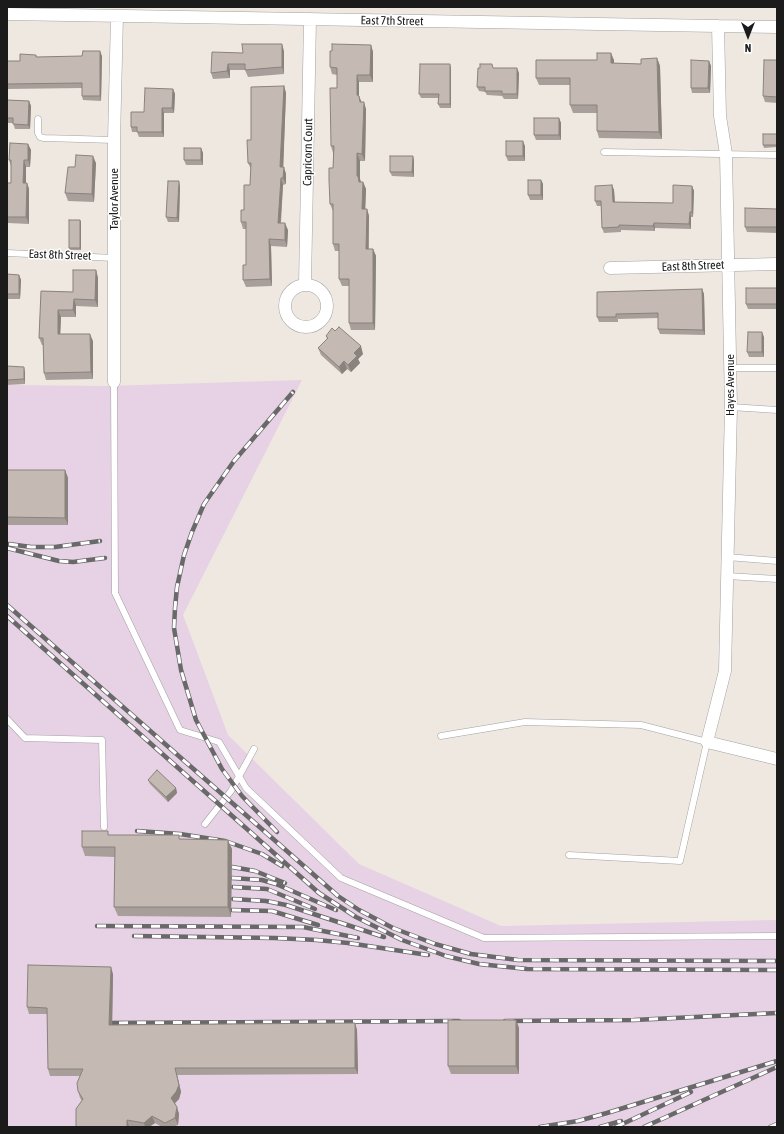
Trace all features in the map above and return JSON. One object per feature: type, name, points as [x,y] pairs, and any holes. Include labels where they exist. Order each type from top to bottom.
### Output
[{"type":"street","name":"East 7th Street","points":[[7,14],[777,27]]},
{"type":"street","name":"Taylor Avenue","points":[[114,382],[114,140],[117,16]]},
{"type":"street","name":"Capricorn Court","points":[[306,284],[310,19]]},
{"type":"street","name":"Hayes Avenue","points":[[707,742],[725,671],[730,407],[729,265],[726,154],[720,116],[718,26]]},
{"type":"street","name":"East 8th Street","points":[[610,268],[777,264]]},
{"type":"street","points":[[707,742],[777,759]]},
{"type":"lane","points":[[38,119],[38,133],[40,137],[114,140]]},
{"type":"lane","points":[[604,152],[777,155]]},
{"type":"lane","name":"East 8th Street","points":[[7,253],[114,258]]},
{"type":"lane","points":[[730,368],[777,368]]},
{"type":"lane","points":[[114,382],[115,594],[180,730],[219,742],[246,788],[341,878],[484,938],[777,936]]},
{"type":"lane","points":[[730,407],[777,410]]},
{"type":"lane","points":[[727,557],[777,561]]},
{"type":"lane","points":[[727,576],[777,579]]},
{"type":"lane","points":[[7,719],[25,738],[102,740],[104,826]]},
{"type":"lane","points":[[441,736],[525,722],[540,722],[641,725],[707,742],[680,861],[569,855]]},
{"type":"lane","points":[[205,824],[232,791],[254,749]]},
{"type":"shaded area","points":[[302,380],[183,615],[228,735],[359,864],[501,926],[777,920],[777,1127],[7,1127],[7,385],[106,386]]},
{"type":"building","points":[[242,44],[282,44],[282,67],[245,70],[245,64],[228,64],[227,71],[211,73],[212,52],[243,53]]},
{"type":"building","points":[[332,44],[371,45],[370,75],[357,75],[357,95],[359,96],[360,102],[364,102],[362,154],[357,153],[357,176],[359,182],[363,182],[362,209],[367,209],[366,249],[373,249],[373,323],[349,323],[349,279],[339,279],[339,244],[333,244],[333,204],[330,204],[329,168],[333,168],[334,146],[331,146],[330,88],[337,88],[337,68],[330,67],[330,51],[332,51]]},
{"type":"building","points":[[83,51],[100,51],[100,96],[82,96],[82,83],[7,84],[7,61],[20,61],[20,54],[36,55],[36,57],[82,56]]},
{"type":"building","points":[[597,53],[611,53],[611,63],[641,64],[641,59],[657,58],[659,132],[597,131],[597,105],[570,105],[570,78],[536,78],[536,60],[597,60]]},
{"type":"building","points":[[691,60],[709,61],[708,88],[691,88]]},
{"type":"building","points":[[764,60],[777,60],[777,97],[763,96]]},
{"type":"building","points":[[420,64],[450,64],[450,104],[438,104],[439,94],[419,94]]},
{"type":"building","points":[[480,64],[492,64],[493,68],[517,68],[517,94],[502,94],[502,91],[485,91],[485,87],[477,87],[478,68],[480,68]]},
{"type":"building","points":[[284,86],[280,167],[284,167],[283,178],[281,178],[278,223],[285,223],[285,240],[269,239],[270,279],[243,280],[243,265],[246,265],[246,222],[241,222],[241,210],[244,210],[244,185],[250,185],[251,163],[248,163],[247,140],[251,140],[251,87]]},
{"type":"building","points":[[145,88],[173,89],[172,108],[162,108],[162,132],[137,132],[137,127],[131,127],[131,112],[144,112]]},
{"type":"building","points":[[7,100],[29,101],[28,125],[13,124],[13,118],[7,118]]},
{"type":"building","points":[[534,118],[559,118],[559,135],[534,135]]},
{"type":"building","points":[[763,134],[777,134],[777,145],[763,145]]},
{"type":"building","points":[[506,141],[523,141],[523,156],[506,156]]},
{"type":"building","points":[[10,143],[28,144],[28,160],[24,160],[23,183],[27,183],[26,217],[7,217],[7,183],[11,183],[11,160],[9,160]]},
{"type":"building","points":[[184,148],[201,148],[201,160],[184,160]]},
{"type":"building","points":[[76,155],[93,156],[92,194],[65,193],[68,167],[75,167]]},
{"type":"building","points":[[390,156],[413,156],[412,172],[390,172]]},
{"type":"building","points":[[528,180],[541,180],[541,195],[528,195]]},
{"type":"building","points":[[168,181],[179,181],[177,218],[166,217]]},
{"type":"building","points":[[612,185],[613,202],[673,203],[673,185],[692,186],[692,212],[690,212],[689,224],[654,223],[653,226],[619,225],[619,227],[602,228],[601,201],[595,201],[595,186]]},
{"type":"building","points":[[745,208],[777,209],[777,227],[745,227]]},
{"type":"building","points":[[69,220],[80,220],[80,248],[69,248]]},
{"type":"building","points":[[73,270],[96,270],[95,300],[74,299],[73,310],[58,310],[58,334],[90,334],[91,372],[44,373],[43,338],[39,338],[41,291],[73,292]]},
{"type":"building","points":[[7,274],[19,275],[19,294],[7,294]]},
{"type":"building","points":[[746,288],[777,288],[777,304],[746,304]]},
{"type":"building","points":[[702,289],[703,330],[658,329],[658,313],[616,314],[616,317],[597,317],[597,292]]},
{"type":"building","points":[[339,327],[361,346],[354,353],[357,356],[348,365],[344,361],[339,367],[318,348],[328,338],[326,336],[332,328],[335,331]]},
{"type":"building","points":[[748,332],[762,332],[762,352],[747,352]]},
{"type":"building","points":[[7,366],[24,367],[24,379],[7,380]]},
{"type":"building","points":[[7,470],[65,470],[65,518],[7,517]]},
{"type":"building","points":[[157,770],[176,788],[166,797],[148,780]]},
{"type":"building","points":[[82,831],[108,831],[108,835],[179,835],[179,839],[228,840],[228,907],[114,907],[115,847],[82,847]]},
{"type":"building","points":[[28,965],[111,967],[109,1025],[355,1023],[355,1068],[175,1068],[179,1085],[171,1098],[177,1107],[175,1118],[165,1123],[152,1116],[144,1123],[127,1120],[127,1127],[76,1127],[76,1109],[83,1099],[78,1091],[77,1083],[83,1069],[48,1069],[47,1008],[27,1007]]},
{"type":"building","points":[[448,1020],[516,1020],[516,1066],[448,1066]]},
{"type":"railway","points":[[277,832],[242,796],[222,769],[196,720],[181,670],[174,628],[177,587],[184,555],[204,504],[234,461],[293,392]]},
{"type":"railway","points":[[9,544],[31,547],[55,547],[100,541]]},
{"type":"railway","points":[[7,548],[59,561],[73,562],[105,558]]},
{"type":"railway","points":[[7,605],[338,896],[359,910],[393,928],[435,944],[471,954],[518,960],[777,961]]},
{"type":"railway","points":[[7,616],[319,893],[356,917],[402,940],[446,956],[479,964],[527,969],[777,970]]},
{"type":"railway","points":[[137,831],[180,834],[225,841],[262,854],[282,866]]},
{"type":"railway","points":[[232,867],[255,871],[285,883]]},
{"type":"railway","points":[[232,878],[262,880],[276,884],[336,910]]},
{"type":"railway","points":[[233,887],[267,889],[315,909]]},
{"type":"railway","points":[[233,899],[266,901],[286,905],[384,937]]},
{"type":"railway","points":[[232,910],[272,911],[318,925]]},
{"type":"railway","points":[[97,926],[303,927],[358,938]]},
{"type":"railway","points":[[134,936],[317,940],[428,955]]},
{"type":"railway","points":[[505,1021],[634,1020],[777,1013]]},
{"type":"railway","points":[[101,1023],[459,1021]]},
{"type":"railway","points":[[540,1127],[578,1121],[607,1113],[777,1061]]},
{"type":"railway","points":[[644,1127],[777,1067]]},
{"type":"railway","points":[[616,1127],[691,1092]]},
{"type":"railway","points":[[600,1127],[621,1121]]},
{"type":"railway","points":[[770,1127],[777,1124]]}]
